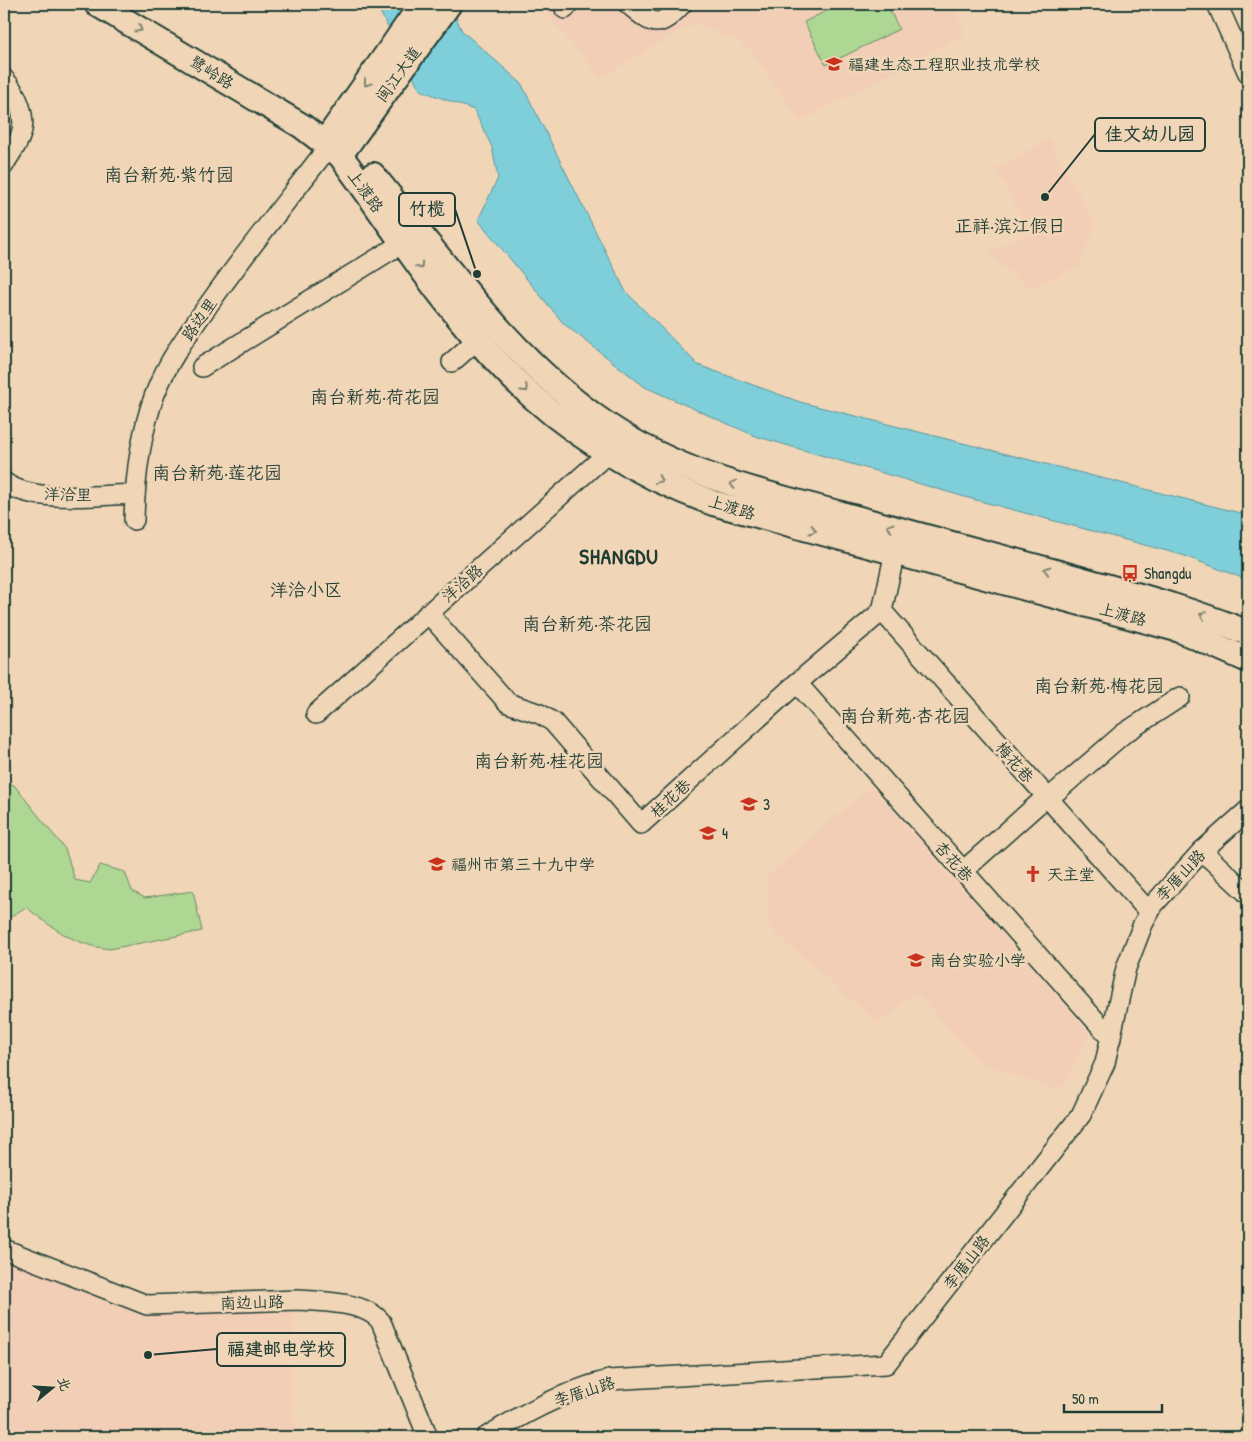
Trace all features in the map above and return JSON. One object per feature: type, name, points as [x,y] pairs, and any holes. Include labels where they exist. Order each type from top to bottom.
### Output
[{"type":"main road","name":"鹭岭路","points":[[97,4],[335,144]]},
{"type":"main road","name":"鹭岭路","points":[[128,4],[232,65],[306,112],[335,144]]},
{"type":"main road","name":"闽江大道","points":[[335,144],[422,4]]},
{"type":"main road","name":"闽江大道","points":[[335,144],[404,66],[449,4]]},
{"type":"main road","name":"上渡路","points":[[335,144],[404,242],[478,339],[503,368],[532,396],[576,431],[608,453],[654,478],[713,503],[1180,630],[1248,660]]},
{"type":"main road","name":"上渡路","points":[[335,144],[534,366],[587,411],[634,442],[719,480],[1134,594],[1203,614],[1248,633]]},
{"type":"street","points":[[628,4],[648,20],[658,24],[664,22],[682,4]]},
{"type":"street","points":[[1220,5],[1248,73]]},
{"type":"street","points":[[4,79],[19,104],[23,124],[21,134],[4,165]]},
{"type":"street","name":"路边里","points":[[134,520],[138,458],[144,428],[156,392],[173,358],[189,331],[234,269],[335,144]]},
{"type":"street","points":[[202,367],[404,242]]},
{"type":"street","points":[[452,362],[478,339]]},
{"type":"street","name":"洋洽路","points":[[316,714],[608,453]]},
{"type":"street","name":"洋洽里","points":[[4,482],[11,487],[38,494],[135,494]]},
{"type":"street","points":[[882,611],[895,552]]},
{"type":"street","name":"桂花巷","points":[[428,613],[508,702],[540,714],[552,722],[642,824],[797,684],[882,611]]},
{"type":"street","name":"梅花巷","points":[[882,611],[1149,912]]},
{"type":"street","name":"杏花巷","points":[[797,684],[1111,1038]]},
{"type":"street","points":[[963,871],[1123,734],[1180,697]]},
{"type":"street","name":"李厝山路","points":[[486,1437],[544,1404],[584,1387],[610,1380],[886,1364],[1074,1125],[1098,1083],[1111,1038],[1126,968],[1149,912],[1165,889],[1202,851],[1248,810]]},
{"type":"street","points":[[1202,851],[1248,894]]},
{"type":"street","name":"南边山路","points":[[4,1249],[147,1305],[298,1300],[316,1301],[369,1310],[381,1322],[428,1437]]},
{"type":"shaded area","name":"福建生态工程职业技术学校","points":[[538,4],[955,4],[965,34],[800,122],[751,51],[737,41],[696,24],[677,32],[601,78]]},
{"type":"shaded area","points":[[1049,139],[1096,225],[1078,267],[1030,289],[987,253],[1030,232],[995,168]]},
{"type":"shaded area","name":"南台实验小学","points":[[871,786],[1090,1033],[1065,1085],[1056,1090],[980,1063],[915,992],[879,1024],[769,928],[767,876]]},
{"type":"shaded area","points":[[4,1256],[148,1314],[295,1312],[291,1395],[295,1437],[4,1437]]},
{"type":"green space","points":[[840,4],[887,4],[899,29],[826,65],[804,22]]},
{"type":"green space","points":[[4,782],[14,785],[65,849],[75,880],[90,883],[100,865],[125,872],[132,891],[145,898],[193,891],[202,931],[110,949],[86,944],[65,935],[26,907],[4,921]]},
{"type":"water","points":[[376,4],[450,4],[462,31],[521,83],[626,292],[698,365],[800,402],[1248,515],[1248,580],[1182,555],[965,497],[755,436],[645,387],[564,324],[478,220],[498,178],[492,147],[474,110],[420,90]]},
{"type":"place","name":"福建生态工程职业技术学校","points":[[834,64]]},
{"type":"place","name":"佳文幼儿园","points":[[1045,197]]},
{"type":"place","name":"竹榄","points":[[477,274]]},
{"type":"place","name":"Shangdu","points":[[1130,573]]},
{"type":"place","name":"3","points":[[749,804]]},
{"type":"place","name":"4","points":[[708,833]]},
{"type":"place","name":"福州市第三十九中学","points":[[437,864]]},
{"type":"place","name":"天主堂","points":[[1033,874]]},
{"type":"place","name":"南台实验小学","points":[[916,960]]},
{"type":"place","name":"福建邮电学校","points":[[148,1355]]},
{"type":"district","name":"南台新苑·紫竹园","points":[[169,174]]},
{"type":"district","name":"正祥·滨江假日","points":[[1010,225]]},
{"type":"district","name":"南台新苑·荷花园","points":[[375,396]]},
{"type":"district","name":"南台新苑·莲花园","points":[[217,472]]},
{"type":"district","name":"SHANGDU","points":[[619,556]]},
{"type":"district","name":"洋洽小区","points":[[306,589]]},
{"type":"district","name":"南台新苑·茶花园","points":[[587,623]]},
{"type":"district","name":"南台新苑·梅花园","points":[[1099,685]]},
{"type":"district","name":"南台新苑·杏花园","points":[[905,715]]},
{"type":"district","name":"南台新苑·桂花园","points":[[539,760]]}]
